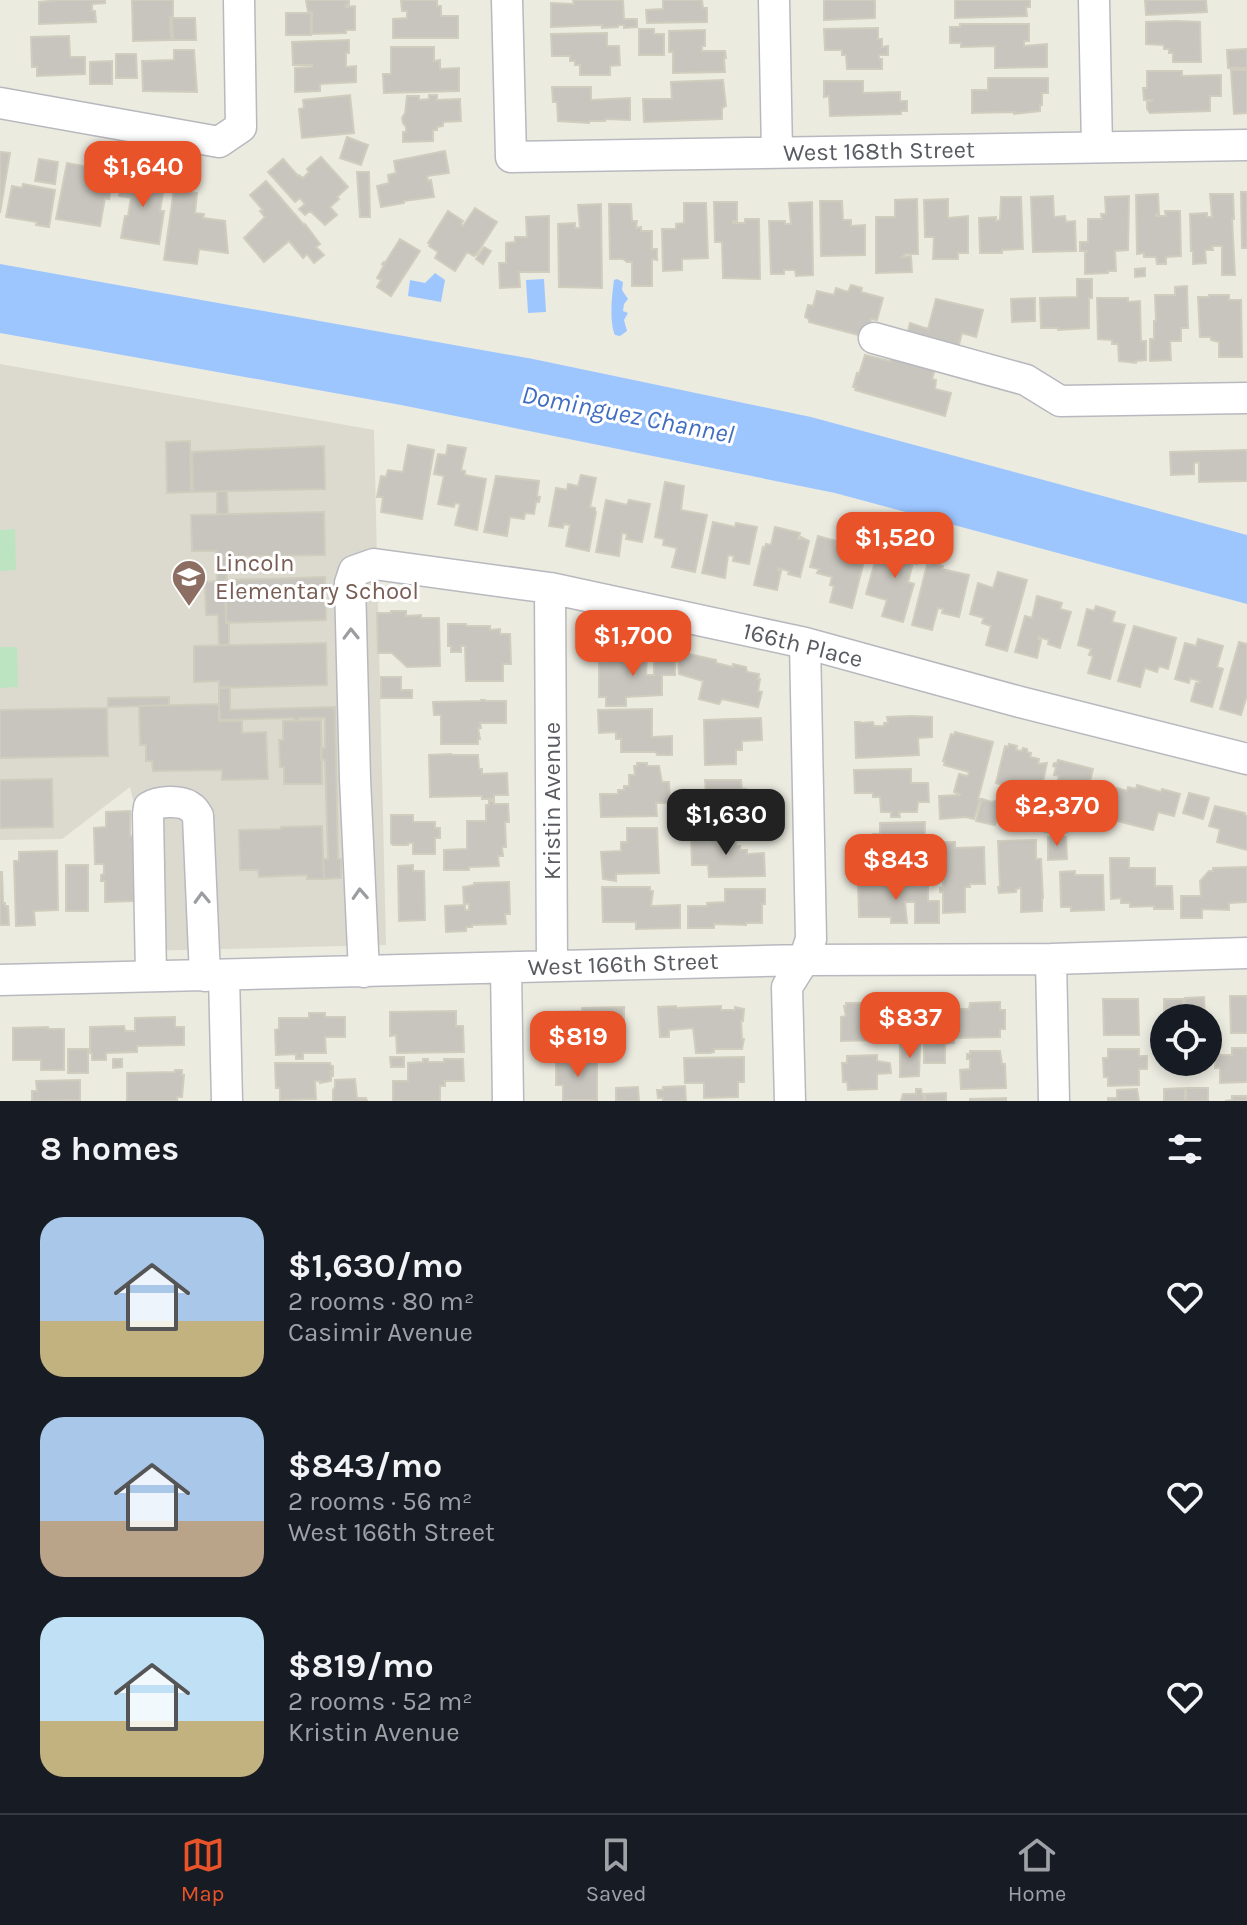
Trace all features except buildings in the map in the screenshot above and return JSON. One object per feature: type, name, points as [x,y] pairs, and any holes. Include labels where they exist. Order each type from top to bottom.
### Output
[{"type":"street","points":[[0,103],[219,142],[241,127],[239,0]]},
{"type":"street","name":"West 168th Street","points":[[507,0],[511,157],[1247,145]]},
{"type":"street","points":[[774,0],[777,152]]},
{"type":"street","points":[[1094,0],[1097,147]]},
{"type":"street","points":[[874,338],[1026,380],[1060,401],[1247,398]]},
{"type":"street","name":"166th Place","points":[[364,972],[350,583],[354,571],[374,564],[550,588],[805,643],[1020,702],[1247,759]]},
{"type":"street","name":"Kristin Avenue","points":[[550,588],[552,965]]},
{"type":"street","points":[[790,1101],[787,987],[804,960],[811,939],[805,643]]},
{"type":"street","points":[[151,976],[149,807],[155,803],[183,803],[192,807],[198,816],[227,1101]]},
{"type":"street","name":"West 166th Street","points":[[0,980],[552,965],[1051,959],[1247,953]]},
{"type":"street","points":[[1051,959],[1054,1101]]},
{"type":"street","points":[[506,968],[508,1101]]},
{"type":"shaded area","name":"Lincoln Elementary School","points":[[0,364],[374,430],[386,945],[138,951],[137,816],[130,787],[62,839],[0,840]]},
{"type":"green space","points":[[15,529],[16,570],[0,571],[0,530]]},
{"type":"green space","points":[[0,647],[17,647],[18,687],[0,688]]},
{"type":"water","name":"Dominguez Channel","points":[[0,264],[533,359],[811,417],[1247,535],[1247,604],[835,493],[401,405],[0,333]]},
{"type":"water","points":[[435,273],[445,280],[441,302],[408,296],[410,280],[425,283]]},
{"type":"water","points":[[544,279],[546,312],[528,313],[526,280]]},
{"type":"water","points":[[614,280],[623,282],[622,290],[628,299],[623,311],[628,313],[624,320],[627,331],[620,336],[615,335],[612,315]]},
{"type":"place","name":"Lincoln Elementary School","points":[[189,608]]}]
